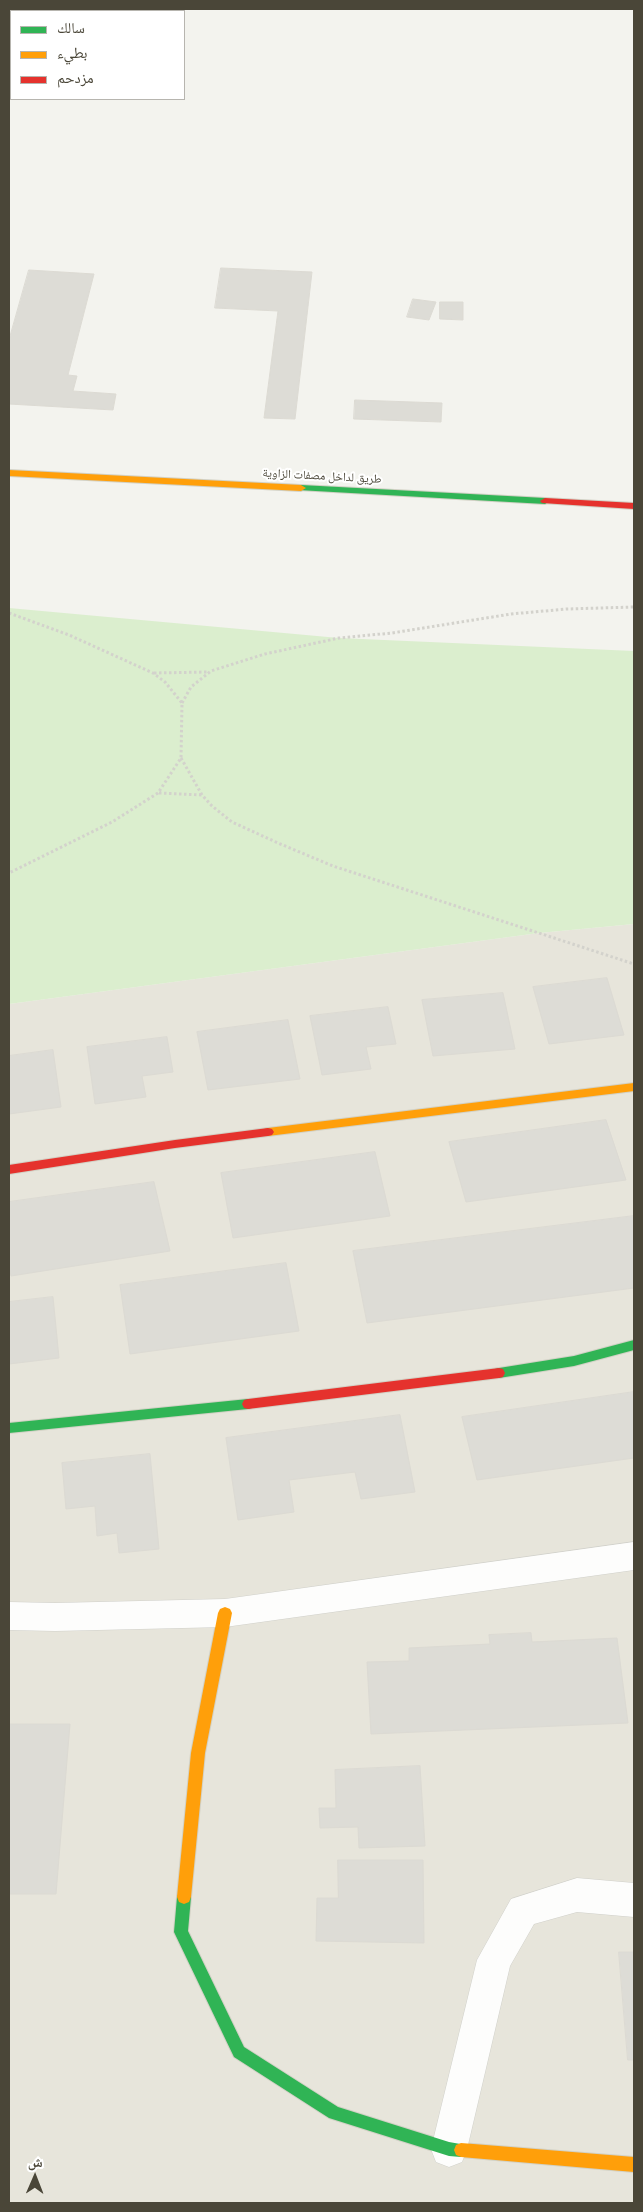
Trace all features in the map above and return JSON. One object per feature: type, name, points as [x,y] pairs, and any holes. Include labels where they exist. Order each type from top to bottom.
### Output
[{"type":"street","name":"طريق لداخل مصفات الزاوية","points":[[9,474],[634,506]]},
{"type":"street","points":[[9,1170],[175,1144],[634,1086]]},
{"type":"street","points":[[9,1428],[130,1417],[465,1379],[574,1361],[634,1345]]},
{"type":"street","points":[[9,1616],[225,1613],[634,1556]]},
{"type":"street","points":[[225,1613],[198,1753],[181,1932],[239,2052],[334,2113],[449,2149],[634,2166]]},
{"type":"street","points":[[449,2149],[494,1960],[523,1911],[577,1895],[634,1900]]},
{"type":"path","points":[[153,673],[194,674],[211,671],[265,654],[339,638],[392,633],[511,614],[567,609],[634,607]]},
{"type":"path","points":[[9,613],[69,635],[153,673],[165,682],[182,703]]},
{"type":"path","points":[[211,671],[191,687],[182,703],[181,758],[202,795],[232,822],[314,859],[634,964]]},
{"type":"path","points":[[9,874],[112,822],[158,793],[181,758]]},
{"type":"path","points":[[158,793],[202,795]]},
{"type":"shaded area","points":[[634,924],[634,2203],[9,2203],[9,1004],[539,933]]},
{"type":"green space","points":[[9,608],[339,638],[634,651],[634,924],[539,933],[9,1004]]},
{"type":"building","points":[[221,268],[312,272],[295,419],[264,418],[278,311],[215,308]]},
{"type":"building","points":[[29,270],[94,274],[68,375],[77,376],[73,391],[116,394],[113,410],[9,404],[9,340]]},
{"type":"building","points":[[413,299],[436,302],[429,320],[407,317]]},
{"type":"building","points":[[440,302],[463,302],[463,320],[440,319]]},
{"type":"building","points":[[355,400],[442,403],[441,422],[354,419]]},
{"type":"building","points":[[607,978],[624,1035],[549,1044],[533,987]]},
{"type":"building","points":[[503,993],[515,1049],[433,1056],[422,1000]]},
{"type":"building","points":[[388,1007],[396,1044],[366,1047],[371,1069],[322,1075],[310,1016]]},
{"type":"building","points":[[288,1020],[300,1079],[208,1090],[197,1032]]},
{"type":"building","points":[[167,1037],[173,1072],[142,1076],[146,1097],[95,1104],[87,1047]]},
{"type":"building","points":[[53,1050],[61,1107],[9,1114],[9,1056]]},
{"type":"building","points":[[606,1120],[626,1180],[466,1202],[449,1142]]},
{"type":"building","points":[[375,1152],[390,1216],[233,1238],[221,1173]]},
{"type":"building","points":[[154,1182],[170,1251],[11,1276],[9,1268],[9,1202]]},
{"type":"building","points":[[634,1216],[634,1288],[367,1323],[353,1251]]},
{"type":"building","points":[[286,1263],[299,1331],[130,1354],[120,1285]]},
{"type":"building","points":[[53,1297],[59,1358],[9,1364],[9,1302]]},
{"type":"building","points":[[634,1392],[634,1458],[477,1480],[462,1417]]},
{"type":"building","points":[[400,1415],[415,1492],[361,1499],[355,1472],[289,1480],[294,1512],[238,1520],[226,1438]]},
{"type":"building","points":[[150,1454],[159,1549],[119,1553],[117,1533],[97,1536],[95,1506],[66,1509],[62,1463]]},
{"type":"building","points":[[531,1633],[532,1642],[617,1638],[628,1723],[371,1734],[367,1662],[409,1661],[409,1648],[490,1644],[489,1635]]},
{"type":"building","points":[[9,1724],[70,1724],[56,1894],[9,1894]]},
{"type":"building","points":[[420,1766],[425,1846],[359,1848],[358,1827],[320,1828],[319,1808],[336,1808],[335,1770]]},
{"type":"building","points":[[338,1860],[423,1860],[424,1943],[316,1941],[317,1898],[338,1898]]},
{"type":"building","points":[[619,1952],[634,1952],[634,2060],[628,2060]]},
{"type":"traffic: fast","points":[[301,488],[545,501]]},
{"type":"traffic: fast","points":[[499,1373],[574,1361],[634,1345]]},
{"type":"traffic: fast","points":[[9,1428],[248,1404]]},
{"type":"traffic: fast","points":[[184,1897],[181,1932],[239,2052],[334,2113],[449,2149],[461,2150]]},
{"type":"traffic: slow","points":[[9,473],[301,488]]},
{"type":"traffic: slow","points":[[268,1132],[634,1087]]},
{"type":"traffic: slow","points":[[184,1897],[198,1753],[225,1613]]},
{"type":"traffic: slow","points":[[461,2150],[634,2165]]},
{"type":"traffic: jam","points":[[545,501],[634,506]]},
{"type":"traffic: jam","points":[[9,1170],[175,1144],[268,1132]]},
{"type":"traffic: jam","points":[[248,1404],[499,1373]]}]
